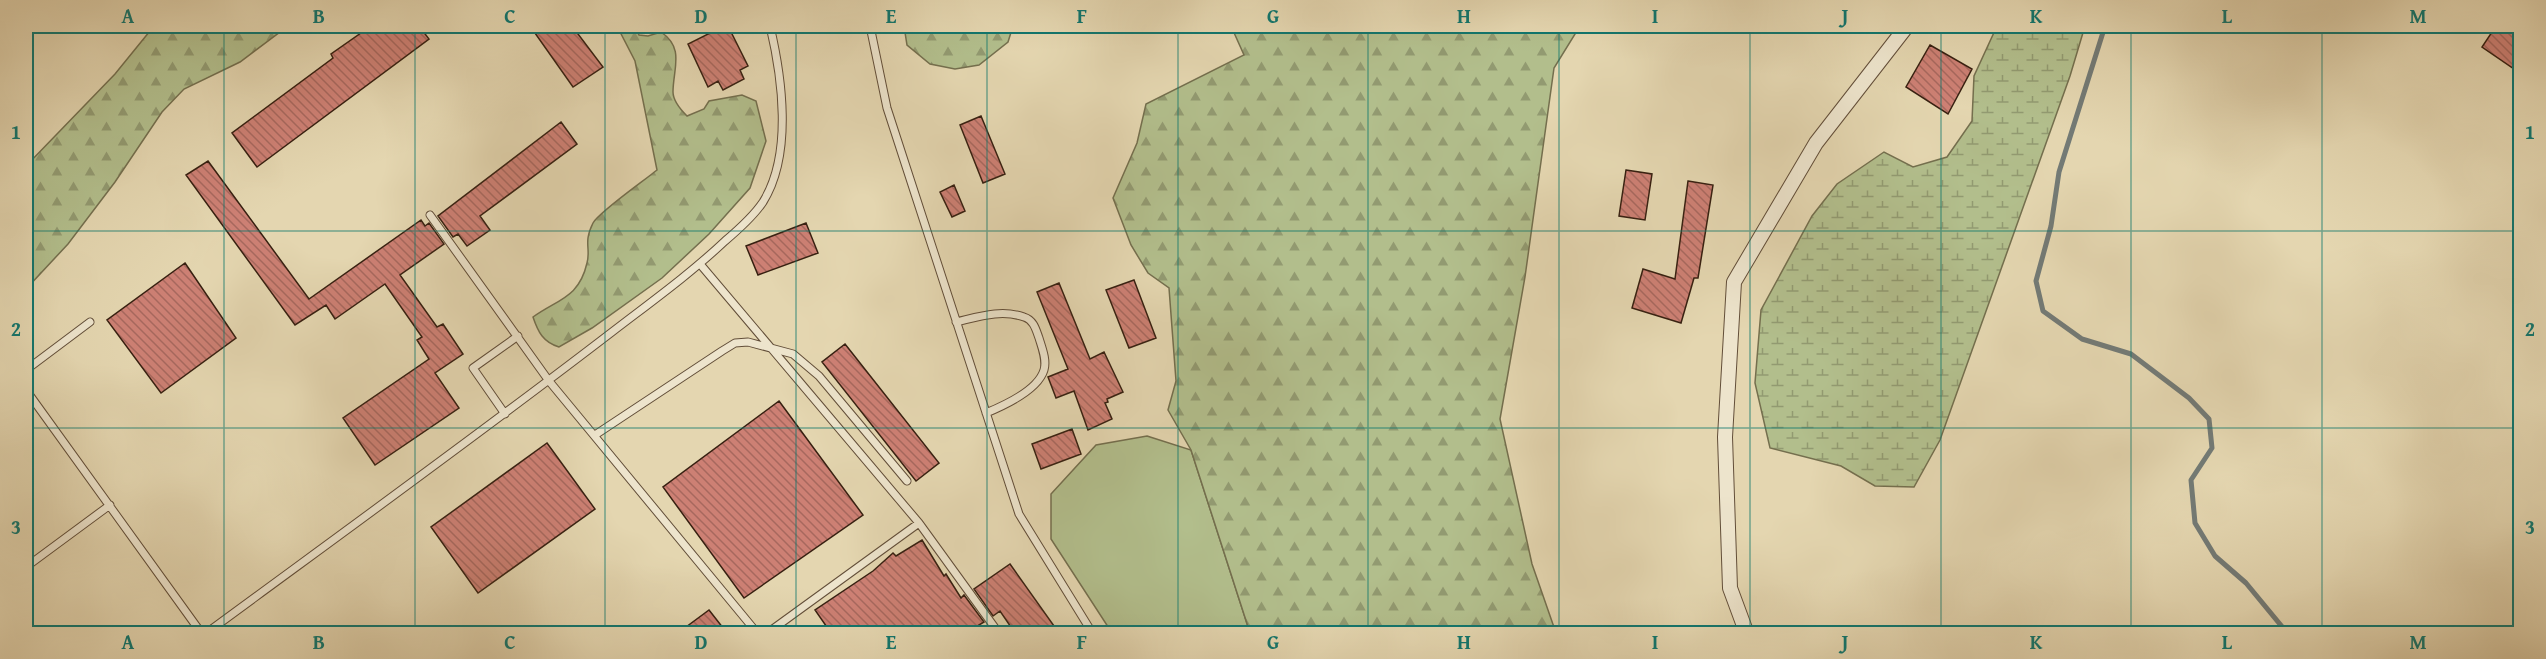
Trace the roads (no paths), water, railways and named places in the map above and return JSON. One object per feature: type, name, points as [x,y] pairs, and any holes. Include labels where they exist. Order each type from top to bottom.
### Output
[{"type":"street","points":[[1747,633],[1731,588],[1725,436],[1734,282],[1816,143],[1899,28]]},
{"type":"lane","points":[[26,390],[203,633],[506,414],[700,264],[744,225],[763,202],[775,173],[783,130],[778,61],[770,26]]},
{"type":"lane","points":[[870,26],[887,108],[1019,514],[1093,633]]},
{"type":"lane","points":[[430,215],[549,381],[758,633]]},
{"type":"lane","points":[[700,264],[919,523],[998,633]]},
{"type":"lane","points":[[956,322],[996,313],[1025,317],[1034,324],[1044,354],[1044,369],[1038,381],[1009,403],[986,413]]},
{"type":"lane","points":[[26,370],[90,322]]},
{"type":"lane","points":[[506,414],[473,368],[518,336]]},
{"type":"lane","points":[[595,435],[735,343],[748,342],[793,354],[819,376],[907,481]]},
{"type":"lane","points":[[26,567],[110,505]]},
{"type":"lane","points":[[766,633],[919,523]]},
{"type":"waterway","points":[[2105,26],[2059,172],[2051,226],[2036,281],[2043,311],[2082,339],[2131,354],[2189,398],[2209,419],[2212,448],[2191,480],[2195,523],[2215,556],[2246,583],[2288,634]]}]
